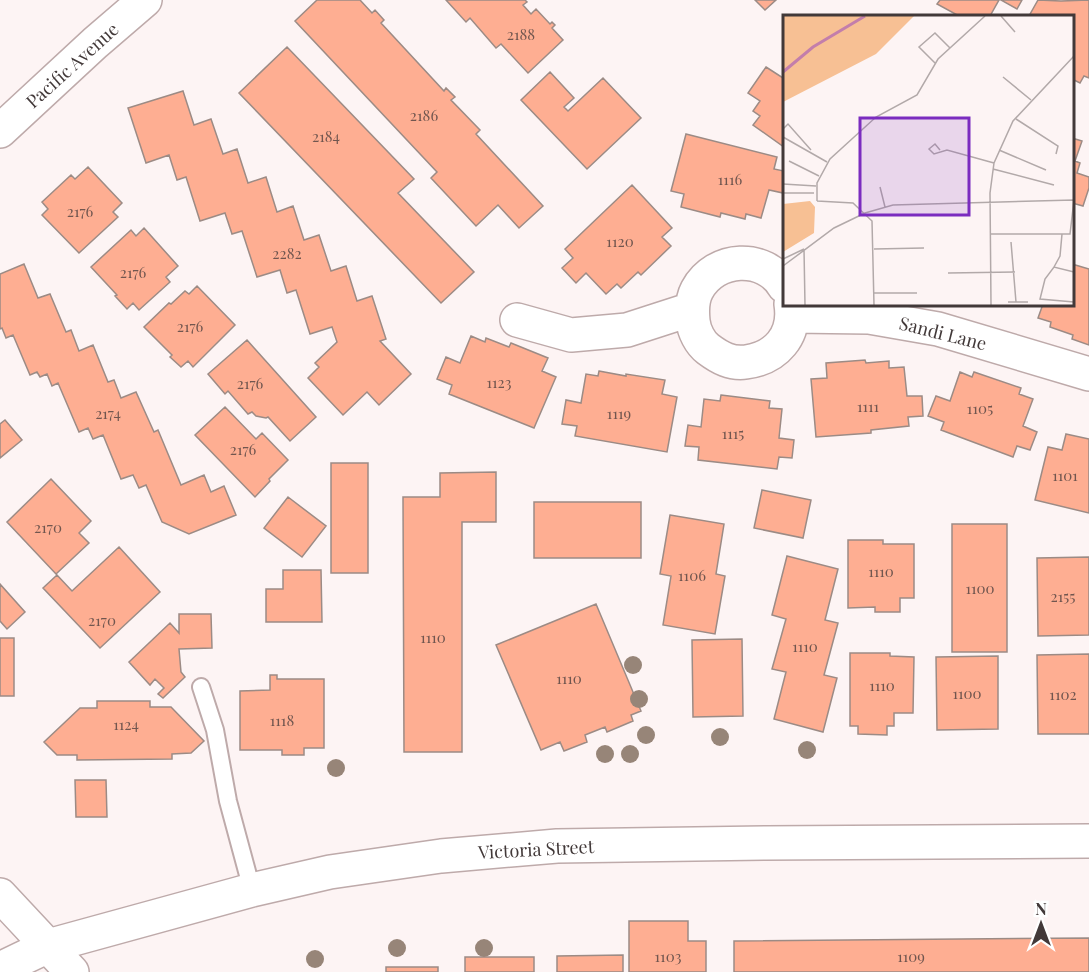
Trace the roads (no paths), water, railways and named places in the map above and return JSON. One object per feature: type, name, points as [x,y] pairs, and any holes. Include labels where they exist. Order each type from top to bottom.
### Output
[{"type":"main road","name":"Pacific Avenue","points":[[0,131],[145,0]]},
{"type":"main road","points":[[783,286],[780,279],[765,267],[746,262],[726,265],[709,274],[697,290],[692,309],[694,329],[704,346],[720,358],[739,363],[759,360],[776,351],[788,335],[790,306]]},
{"type":"main road","name":"Sandi Lane","points":[[811,306],[938,329],[1089,374]]},
{"type":"main road","points":[[518,320],[571,335],[627,330],[692,309]]},
{"type":"main road","name":"Victoria Street","points":[[0,969],[48,946],[252,891],[330,872],[441,856],[557,846],[1089,841]]},
{"type":"main road","points":[[0,895],[72,972]]},
{"type":"lane","points":[[201,687],[215,730],[228,801],[252,891]]}]
